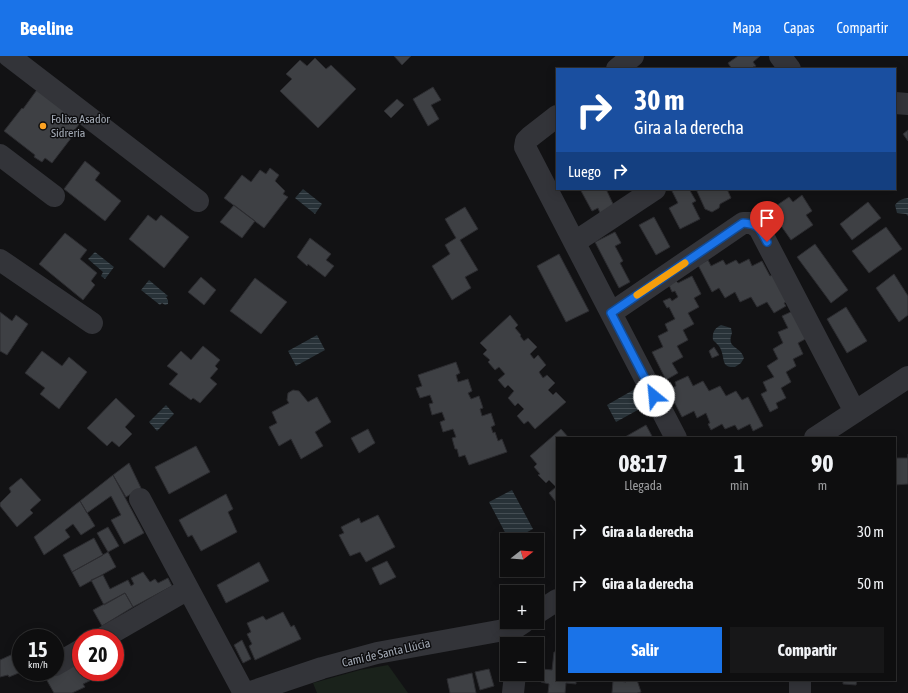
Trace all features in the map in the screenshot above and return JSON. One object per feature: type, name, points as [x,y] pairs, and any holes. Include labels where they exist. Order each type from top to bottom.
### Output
[{"type":"street","points":[[0,67],[8,56],[198,201]]},
{"type":"street","points":[[618,68],[633,56]]},
{"type":"street","points":[[780,56],[789,68]]},
{"type":"street","points":[[896,103],[908,104]]},
{"type":"street","points":[[556,117],[530,137],[526,142],[526,147],[675,437]]},
{"type":"street","points":[[0,155],[54,196]]},
{"type":"street","points":[[575,242],[653,190]]},
{"type":"street","points":[[611,313],[743,223],[752,223],[759,228],[855,412]]},
{"type":"street","points":[[0,260],[92,323]]},
{"type":"street","points":[[816,437],[908,377]]},
{"type":"street","points":[[140,499],[244,693]]},
{"type":"street","points":[[119,629],[188,589]]},
{"type":"street","points":[[544,608],[556,601]]},
{"type":"street","name":"Camí de Santa Llúcia","points":[[248,693],[322,668],[377,653],[518,631]]},
{"type":"street","points":[[513,693],[514,681]]},
{"type":"street","points":[[800,681],[800,693]]},
{"type":"shaded area","points":[[303,189],[322,204],[315,214],[295,198]]},
{"type":"shaded area","points":[[908,198],[908,216],[906,214],[897,213],[895,205],[901,200]]},
{"type":"shaded area","points":[[95,252],[114,267],[105,279],[101,276],[103,272],[88,259]]},
{"type":"shaded area","points":[[149,280],[168,296],[166,297],[168,304],[165,305],[162,303],[160,305],[141,290]]},
{"type":"shaded area","points":[[721,325],[731,328],[732,345],[740,351],[744,358],[741,363],[735,367],[727,366],[725,364],[718,345],[713,340],[714,331]]},
{"type":"shaded area","points":[[317,335],[325,350],[296,366],[288,351]]},
{"type":"shaded area","points":[[635,389],[645,406],[616,422],[607,405]]},
{"type":"shaded area","points":[[166,405],[174,414],[157,431],[149,422]]},
{"type":"shaded area","points":[[512,490],[533,529],[525,533],[505,533],[489,502]]},
{"type":"shaded area","points":[[388,665],[408,693],[317,693],[313,683],[360,670]]},
{"type":"building","points":[[394,56],[411,56],[402,65]]},
{"type":"building","points":[[738,56],[760,56],[753,62],[756,66],[754,68],[731,68],[728,63]]},
{"type":"building","points":[[315,58],[326,69],[331,65],[356,89],[318,128],[280,91],[292,79],[286,74],[300,60],[307,66]]},
{"type":"building","name":"Folixa Asador Sidrería","points":[[39,87],[82,120],[74,131],[75,133],[52,163],[45,158],[42,162],[34,157],[35,155],[4,131]]},
{"type":"building","points":[[433,87],[441,100],[431,105],[439,119],[428,126],[413,99]]},
{"type":"building","points":[[397,99],[404,105],[391,118],[384,111]]},
{"type":"building","points":[[908,130],[908,141],[903,134]]},
{"type":"building","points":[[85,161],[100,173],[95,180],[121,201],[105,221],[64,189]]},
{"type":"building","points":[[270,168],[279,175],[275,181],[285,191],[283,194],[288,197],[264,228],[224,198],[242,175],[251,182],[260,170],[266,174]]},
{"type":"building","points":[[581,190],[606,190],[614,206],[600,213],[598,208],[592,211]]},
{"type":"building","points":[[672,190],[690,190],[696,201],[692,203],[700,219],[680,229],[669,208],[678,203]]},
{"type":"building","points":[[696,190],[727,190],[731,198],[720,204],[719,208],[712,212],[705,209]]},
{"type":"building","points":[[802,195],[812,211],[806,215],[813,225],[791,240],[770,210],[789,197],[793,202]]},
{"type":"building","points":[[868,202],[881,218],[852,240],[840,224]]},
{"type":"building","points":[[234,205],[255,221],[242,238],[220,222]]},
{"type":"building","points":[[465,207],[478,229],[460,240],[478,270],[465,277],[471,288],[452,300],[432,266],[450,254],[445,245],[456,238],[445,219]]},
{"type":"building","points":[[148,215],[156,221],[161,215],[189,237],[164,268],[129,239]]},
{"type":"building","points":[[654,217],[670,247],[656,255],[639,225]]},
{"type":"building","points":[[886,227],[902,249],[869,273],[852,251]]},
{"type":"building","points":[[615,232],[621,243],[615,246],[623,261],[620,263],[630,282],[619,288],[595,242]]},
{"type":"building","points":[[65,233],[87,250],[80,259],[97,273],[91,281],[95,285],[83,300],[39,264]]},
{"type":"building","points":[[310,238],[331,254],[326,260],[334,266],[325,277],[308,264],[307,266],[297,257]]},
{"type":"building","points":[[815,244],[848,290],[831,303],[797,257]]},
{"type":"building","points":[[559,254],[589,311],[566,322],[537,266]]},
{"type":"building","points":[[749,259],[752,266],[762,261],[770,276],[778,272],[793,299],[784,303],[786,306],[774,313],[767,302],[757,307],[751,297],[740,302],[735,292],[725,298],[719,288],[712,292],[698,265],[708,260],[711,266],[723,260],[726,265],[736,260],[739,264]]},
{"type":"building","points":[[894,274],[908,296],[908,315],[899,322],[876,288]]},
{"type":"building","points":[[692,276],[701,294],[694,298],[699,307],[688,313],[694,324],[683,330],[688,340],[677,346],[683,357],[672,363],[678,373],[666,380],[652,352],[663,347],[658,336],[668,331],[665,324],[675,319],[669,307],[667,308],[663,301],[670,298],[672,301],[678,297],[675,291],[672,292],[669,285],[676,281],[678,283]]},
{"type":"building","points":[[201,277],[216,290],[204,305],[188,292]]},
{"type":"building","points":[[255,278],[287,302],[261,334],[230,311]]},
{"type":"building","points":[[846,307],[867,341],[847,353],[827,319]]},
{"type":"building","points":[[795,310],[809,337],[798,343],[803,354],[793,359],[796,366],[786,372],[791,382],[781,388],[786,398],[776,403],[778,408],[770,412],[761,394],[767,391],[763,382],[774,377],[767,366],[778,359],[773,349],[783,343],[778,332],[788,328],[782,316]]},
{"type":"building","points":[[0,312],[12,321],[16,315],[28,324],[7,355],[0,351]]},
{"type":"building","points":[[510,315],[518,325],[515,328],[524,341],[528,338],[537,347],[530,354],[534,359],[538,355],[546,365],[539,372],[543,378],[547,375],[555,383],[548,390],[553,395],[556,392],[566,402],[535,429],[528,421],[524,424],[517,416],[524,409],[518,403],[515,406],[508,398],[514,391],[508,385],[505,388],[498,380],[505,374],[499,367],[495,370],[488,362],[490,360],[483,354],[487,350],[480,343]]},
{"type":"building","points":[[203,346],[220,360],[215,366],[218,369],[210,378],[217,384],[200,403],[193,398],[191,400],[169,384],[178,374],[167,366],[181,351],[191,360]]},
{"type":"building","points":[[714,347],[719,355],[712,358],[709,351]]},
{"type":"building","points":[[42,351],[62,366],[69,357],[87,372],[59,409],[40,394],[45,388],[25,373]]},
{"type":"building","points":[[456,362],[460,373],[456,375],[458,382],[468,379],[472,391],[468,393],[471,399],[479,396],[483,408],[480,409],[482,416],[491,413],[495,425],[491,427],[493,433],[495,432],[498,441],[502,439],[507,452],[469,465],[465,455],[459,457],[457,449],[455,449],[452,438],[456,437],[453,429],[443,432],[440,422],[445,420],[442,412],[432,415],[429,404],[433,403],[430,395],[420,398],[416,388],[422,386],[418,375]]},
{"type":"building","points":[[688,376],[693,386],[703,381],[709,391],[720,386],[726,396],[736,391],[742,400],[748,397],[763,426],[753,431],[750,424],[738,430],[735,425],[725,429],[722,424],[711,430],[706,413],[697,418],[694,411],[682,417],[668,390],[676,386],[675,382]]},
{"type":"building","points":[[293,390],[299,391],[308,402],[317,397],[331,422],[315,432],[323,446],[301,459],[291,439],[279,446],[269,427],[277,423],[272,412],[289,403],[287,400],[288,393]]},
{"type":"building","points":[[116,398],[135,416],[125,427],[132,434],[119,447],[112,441],[107,446],[87,428]]},
{"type":"building","points":[[646,425],[652,437],[625,437]]},
{"type":"building","points":[[368,429],[375,443],[359,453],[351,438]]},
{"type":"building","points":[[561,429],[568,437],[556,437],[556,487],[549,480],[546,483],[538,475],[540,474],[534,467],[537,464],[530,456]]},
{"type":"building","points":[[196,446],[210,472],[169,494],[155,467]]},
{"type":"building","points":[[896,458],[908,458],[908,484],[896,485]]},
{"type":"building","points":[[129,463],[141,488],[126,497],[113,475]]},
{"type":"building","points":[[113,475],[144,533],[124,544],[111,520],[121,515],[111,496],[87,513],[80,501]]},
{"type":"building","points":[[21,478],[41,500],[30,510],[33,513],[17,527],[0,506],[0,503],[11,492],[9,488]]},
{"type":"building","points":[[556,487],[556,500],[555,501],[549,493]]},
{"type":"building","points":[[226,494],[233,509],[228,512],[237,532],[201,551],[192,535],[188,537],[179,520]]},
{"type":"building","points":[[80,501],[95,526],[81,535],[73,524],[65,530],[70,537],[44,555],[34,537]]},
{"type":"building","points":[[378,515],[395,547],[366,562],[360,552],[350,556],[339,535],[344,533],[341,527],[359,518],[361,523]]},
{"type":"building","points":[[108,527],[119,546],[108,552],[97,533]]},
{"type":"building","points":[[94,538],[103,555],[72,572],[63,555]]},
{"type":"building","points":[[108,552],[116,567],[80,587],[72,572]]},
{"type":"building","points":[[387,561],[396,577],[380,585],[372,568]]},
{"type":"building","points":[[259,562],[269,581],[226,603],[217,585]]},
{"type":"building","points":[[143,572],[150,582],[155,579],[158,583],[168,578],[172,586],[133,607],[125,593],[104,605],[91,580],[103,575],[110,589],[128,580],[131,586],[134,584],[131,578]]},
{"type":"building","points":[[125,593],[133,607],[102,626],[93,610]]},
{"type":"building","points":[[283,612],[291,627],[294,625],[301,639],[255,660],[249,646],[252,644],[247,634],[251,632],[247,623],[263,616],[266,620]]},
{"type":"building","points":[[242,640],[251,659],[243,663],[234,645]]},
{"type":"building","points":[[554,652],[556,652],[556,681],[576,681],[576,684],[566,683],[565,693],[548,693],[549,684],[541,682],[544,681],[544,669],[552,670]]},
{"type":"building","points":[[12,654],[12,676],[0,677],[0,660]]},
{"type":"building","points":[[72,663],[72,681],[89,681],[83,684],[85,687],[72,693],[54,693],[47,681],[64,681],[64,667]]},
{"type":"building","points":[[489,669],[494,686],[480,690],[475,672]]},
{"type":"building","points":[[472,673],[476,693],[450,693],[447,679]]},
{"type":"building","points":[[613,681],[637,681],[641,692],[637,693],[612,693]]},
{"type":"building","points":[[843,681],[857,681],[856,685],[843,684]]},
{"type":"slow traffic","points":[[637,295],[685,263]]},
{"type":"place","name":"Folixa Asador Sidrería","points":[[43,126]]},
{"type":"route","points":[[654,396],[611,313],[743,223],[752,223],[759,228],[767,242]]}]
